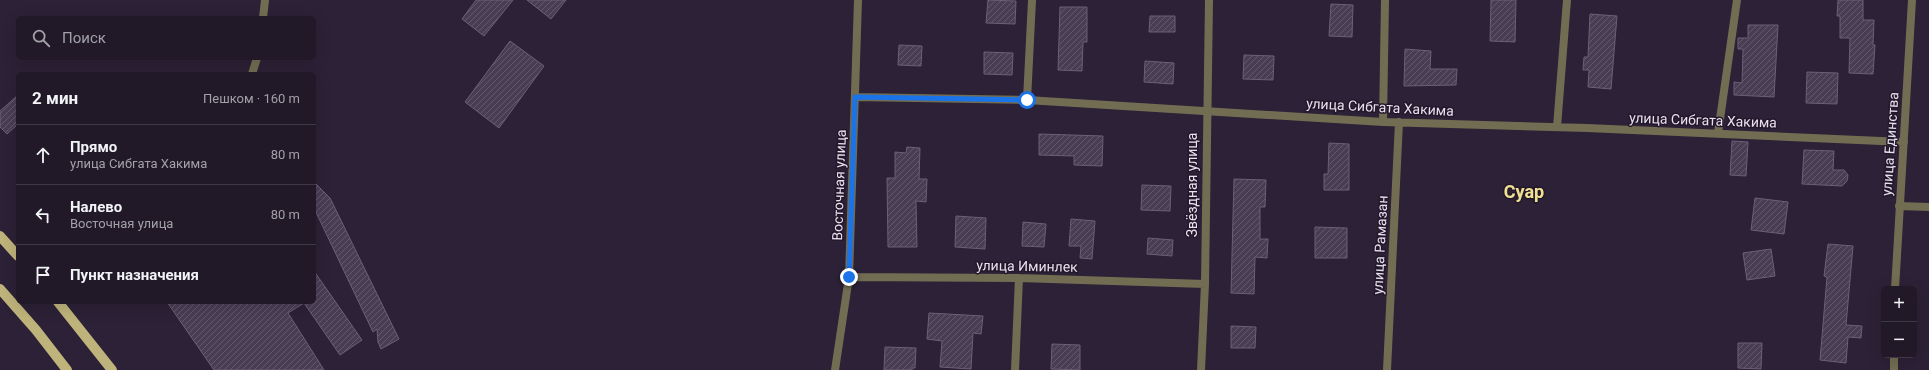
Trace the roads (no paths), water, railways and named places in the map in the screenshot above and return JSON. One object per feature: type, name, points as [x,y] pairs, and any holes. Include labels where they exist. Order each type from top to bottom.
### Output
[{"type":"main road","points":[[0,236],[16,254]]},
{"type":"main road","points":[[0,289],[36,330],[67,370]]},
{"type":"main road","points":[[60,304],[112,370]]},
{"type":"street","points":[[263,16],[265,0]]},
{"type":"street","name":"Восточная улица","points":[[835,370],[849,277],[858,0]]},
{"type":"street","points":[[1027,100],[1032,0]]},
{"type":"street","name":"Звёздная улица","points":[[1201,370],[1205,284],[1206,110],[1209,0]]},
{"type":"street","points":[[1383,122],[1385,0]]},
{"type":"street","points":[[1557,127],[1567,0]]},
{"type":"street","points":[[1718,133],[1737,0]]},
{"type":"street","name":"улица Единства","points":[[1895,286],[1898,206],[1904,142],[1912,0]]},
{"type":"street","points":[[253,72],[256,60]]},
{"type":"street","name":"улица Сибгата Хакима","points":[[855,97],[1027,100],[1383,122],[1718,133],[1904,142]]},
{"type":"street","name":"улица Рамазан","points":[[1387,370],[1399,122]]},
{"type":"street","points":[[1898,206],[1929,207]]},
{"type":"street","name":"улица Иминлек","points":[[849,277],[1019,278],[1205,284]]},
{"type":"street","points":[[1015,370],[1019,278]]},
{"type":"street","points":[[1894,358],[1894,370]]},
{"type":"district","name":"Суар","points":[[1524,191]]}]
